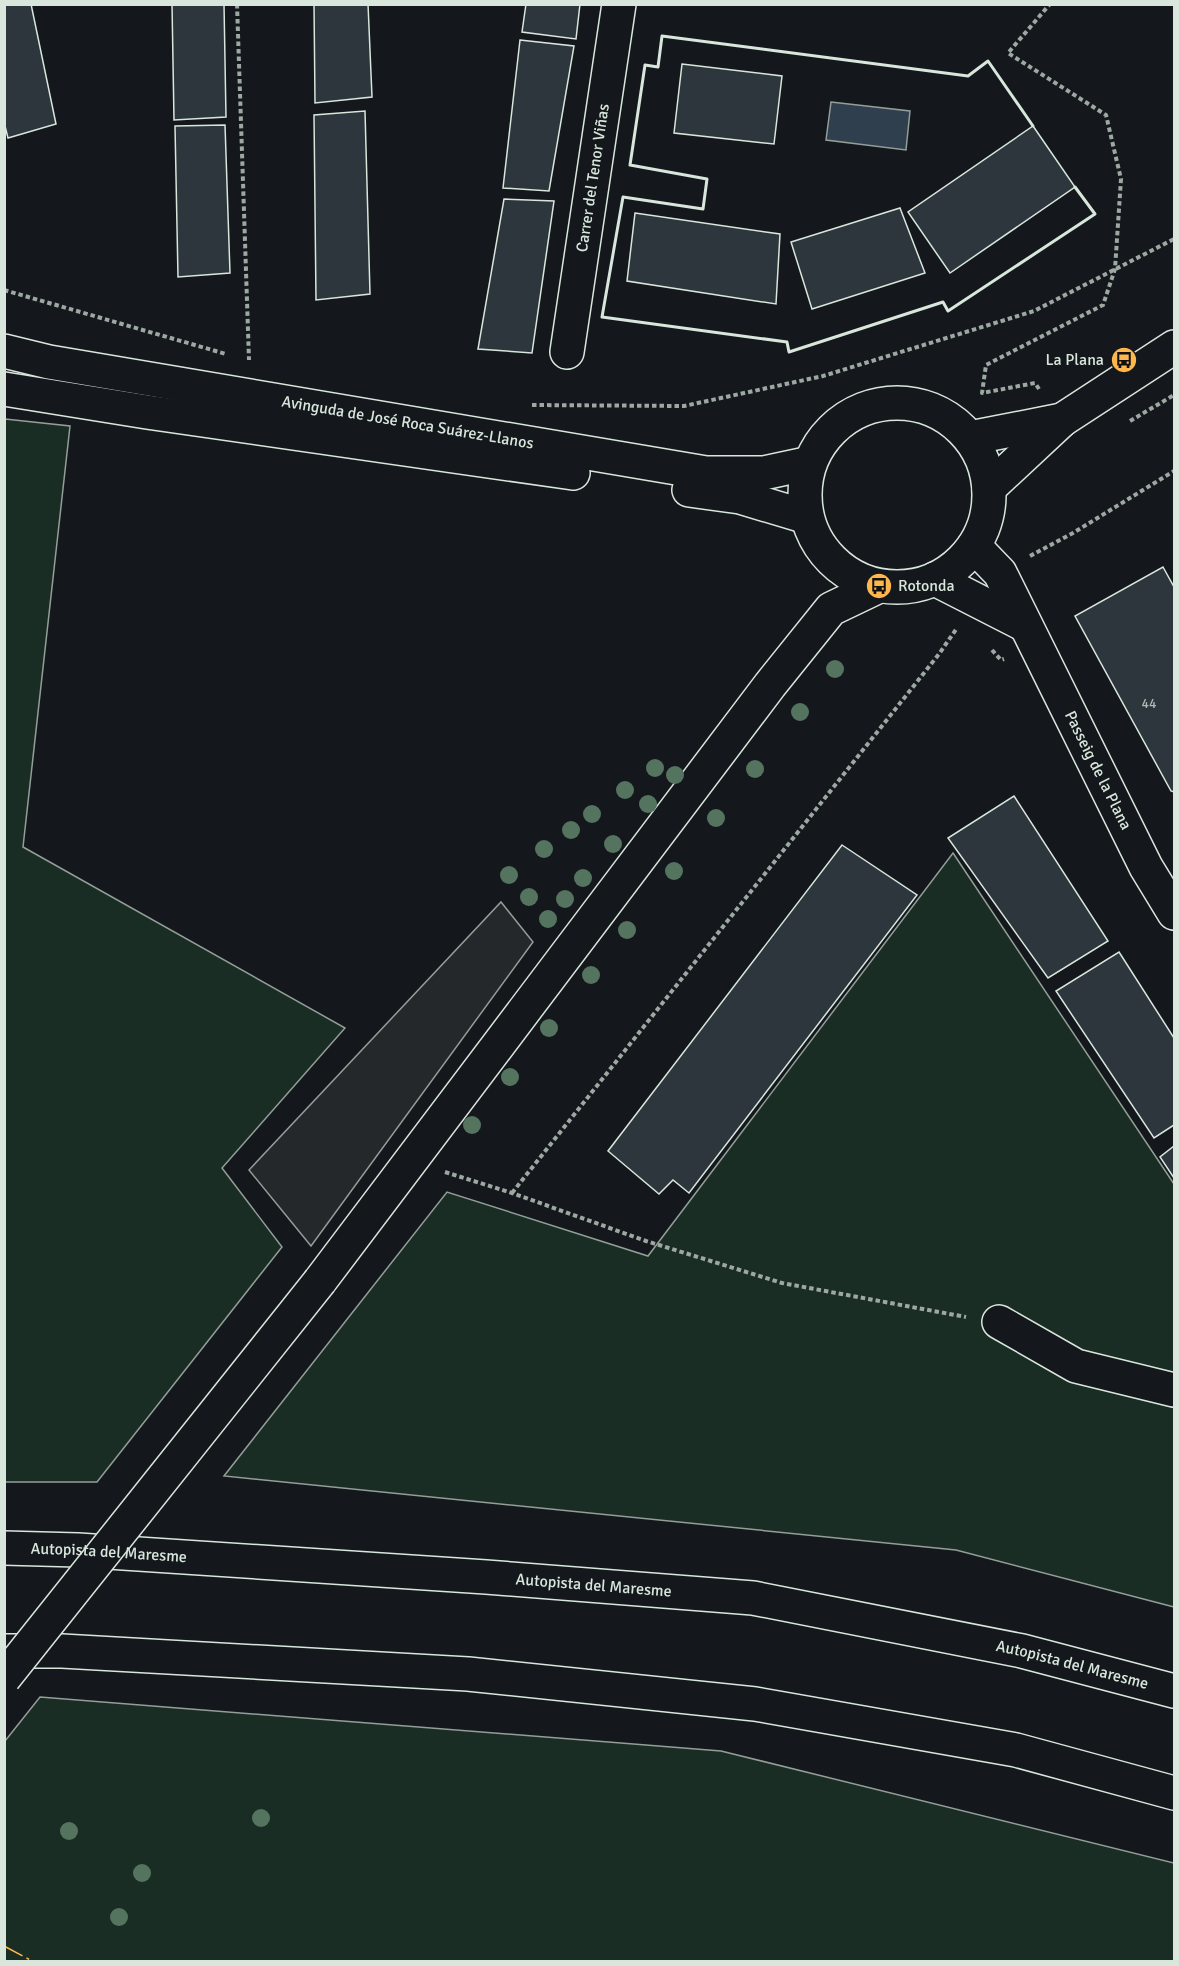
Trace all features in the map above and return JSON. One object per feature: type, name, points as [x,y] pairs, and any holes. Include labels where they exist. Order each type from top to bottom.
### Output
[{"type":"main road","name":"Carrer del Tenor Viñas","points":[[567,352],[619,4]]},
{"type":"main road","points":[[4,343],[49,362]]},
{"type":"main road","points":[[989,488],[1062,420],[1174,347]]},
{"type":"main road","name":"Avinguda de José Roca Suárez-Llanos","points":[[4,351],[49,362],[706,473],[764,473],[810,463]]},
{"type":"main road","points":[[4,373],[122,392],[147,412]]},
{"type":"main road","name":"Avinguda de José Roca Suárez-Llanos","points":[[4,389],[147,412],[740,497],[807,517]]},
{"type":"main road","points":[[903,402],[940,413],[957,424],[970,438],[986,470],[989,488],[988,508],[974,546],[950,571],[917,585],[898,588],[879,586],[862,581],[846,572],[821,548],[812,533],[807,517],[804,499],[805,480],[819,445],[846,417],[863,408],[883,403],[903,402]]},
{"type":"main road","points":[[970,438],[1062,420]]},
{"type":"main road","points":[[974,546],[1000,573],[1031,635]]},
{"type":"main road","points":[[821,548],[831,609]]},
{"type":"main road","points":[[935,579],[1031,635]]},
{"type":"main road","points":[[4,1678],[320,1281],[770,685],[831,609],[879,586]]},
{"type":"main road","name":"Passeig de la Plana","points":[[1031,635],[1146,867],[1174,913]]},
{"type":"main road","points":[[999,1322],[1076,1366],[1174,1390]]},
{"type":"main road","name":"Autopista del Maresme","points":[[4,1548],[136,1554],[474,1576],[753,1598],[1022,1651],[1174,1691]]},
{"type":"main road","points":[[4,1651],[62,1651],[468,1674],[755,1704],[1016,1750],[1174,1793]]},
{"type":"path","points":[[237,4],[249,360]]},
{"type":"path","points":[[1050,4],[1008,53],[1106,115],[1121,179],[1115,269],[1103,305],[986,365],[982,393],[1035,384],[1062,420]]},
{"type":"path","points":[[1125,424],[1174,396]]},
{"type":"path","points":[[1000,573],[1073,533],[1174,471]]},
{"type":"path","points":[[512,1192],[939,654],[964,619]]},
{"type":"path","points":[[986,643],[1001,660],[1031,635]]},
{"type":"path","points":[[413,1158],[448,1174],[512,1192],[646,1241],[782,1284],[999,1322]]},
{"type":"green space","points":[[5,419],[70,426],[23,847],[345,1028],[222,1168],[282,1247],[97,1482],[5,1482]]},
{"type":"green space","points":[[953,853],[1174,1184],[1174,1607],[956,1550],[224,1476],[447,1192],[648,1256]]},
{"type":"green space","points":[[40,1697],[721,1751],[1174,1863],[1174,1961],[5,1961],[5,1741]]},
{"type":"shaded area","points":[[501,902],[533,942],[311,1246],[249,1170]]},
{"type":"water","points":[[831,102],[910,111],[906,150],[826,140]]},
{"type":"building","points":[[4,4],[31,4],[56,124],[8,138],[4,122]]},
{"type":"building","points":[[172,4],[224,4],[226,117],[174,120]]},
{"type":"building","points":[[314,4],[368,4],[372,97],[315,103]]},
{"type":"building","points":[[526,4],[580,4],[576,39],[522,32]]},
{"type":"building","points":[[520,40],[574,46],[549,191],[503,188]]},
{"type":"building","points":[[682,64],[782,76],[774,144],[674,133]]},
{"type":"building","points":[[365,111],[370,294],[316,300],[314,115]]},
{"type":"building","points":[[225,125],[230,273],[178,277],[175,126]]},
{"type":"building","points":[[1033,126],[1075,187],[950,273],[908,212]]},
{"type":"building","points":[[504,199],[554,201],[532,353],[478,349]]},
{"type":"building","points":[[900,208],[925,273],[812,309],[791,242]]},
{"type":"building","points":[[635,213],[780,234],[776,304],[627,281]]},
{"type":"building","points":[[1163,567],[1174,587],[1174,792],[1171,791],[1075,616]]},
{"type":"building","points":[[1014,796],[1108,941],[1048,978],[948,838]]},
{"type":"building","points":[[842,845],[917,895],[689,1193],[673,1180],[659,1194],[608,1151]]},
{"type":"building","points":[[1119,952],[1174,1038],[1174,1125],[1154,1138],[1056,991]]},
{"type":"building","points":[[1174,1146],[1174,1178],[1160,1157]]},
{"type":"wall","points":[[1033,126],[988,61],[968,76],[662,36],[658,67],[645,65],[630,165],[707,179],[703,209],[623,197],[602,317],[787,342],[789,352],[943,302],[948,311],[1095,214],[1075,187]]},
{"type":"power","points":[[4,1946],[34,1962]]},
{"type":"place","name":"La Plana","points":[[1124,360]]},
{"type":"place","name":"Rotonda","points":[[879,586]]}]
